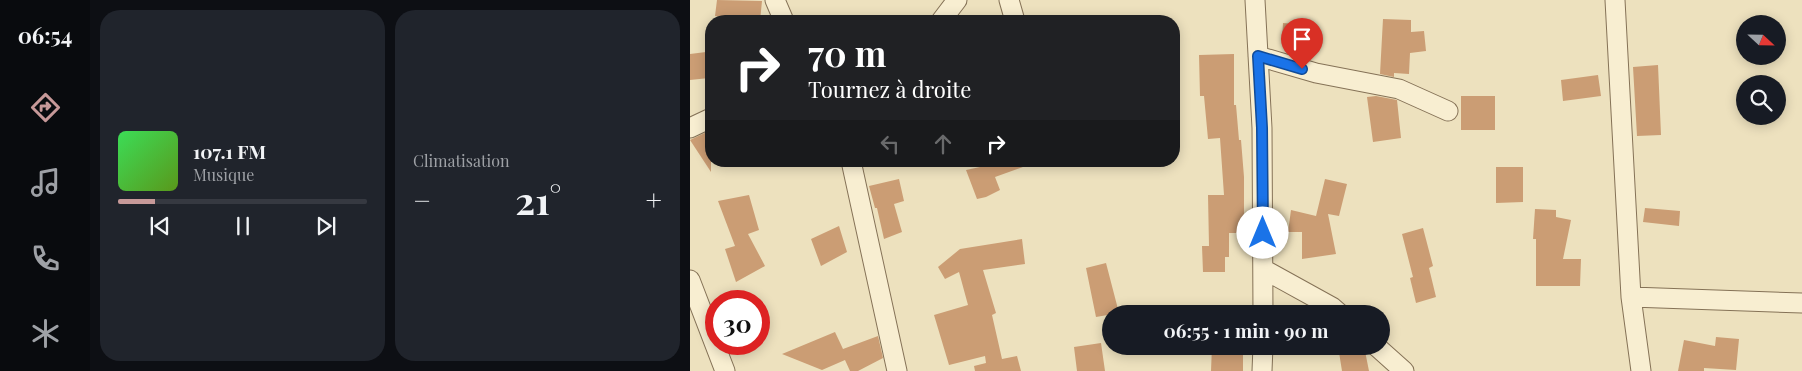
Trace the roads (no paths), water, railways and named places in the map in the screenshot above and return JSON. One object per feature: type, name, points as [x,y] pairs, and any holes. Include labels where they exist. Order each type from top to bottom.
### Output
[{"type":"street","points":[[776,0],[782,15]]},
{"type":"street","points":[[946,15],[957,0]]},
{"type":"street","points":[[1009,0],[1013,15]]},
{"type":"street","points":[[1254,0],[1262,128],[1263,305]]},
{"type":"street","points":[[1614,0],[1631,297],[1640,371]]},
{"type":"street","points":[[1258,56],[1316,73],[1399,89],[1448,110]]},
{"type":"street","points":[[690,128],[705,121]]},
{"type":"street","points":[[852,167],[897,371]]},
{"type":"street","points":[[1263,268],[1330,305]]},
{"type":"street","points":[[690,280],[725,371]]},
{"type":"street","points":[[1631,297],[1802,303]]},
{"type":"street","points":[[1262,371],[1263,355]]},
{"type":"street","points":[[1386,355],[1404,371]]}]
